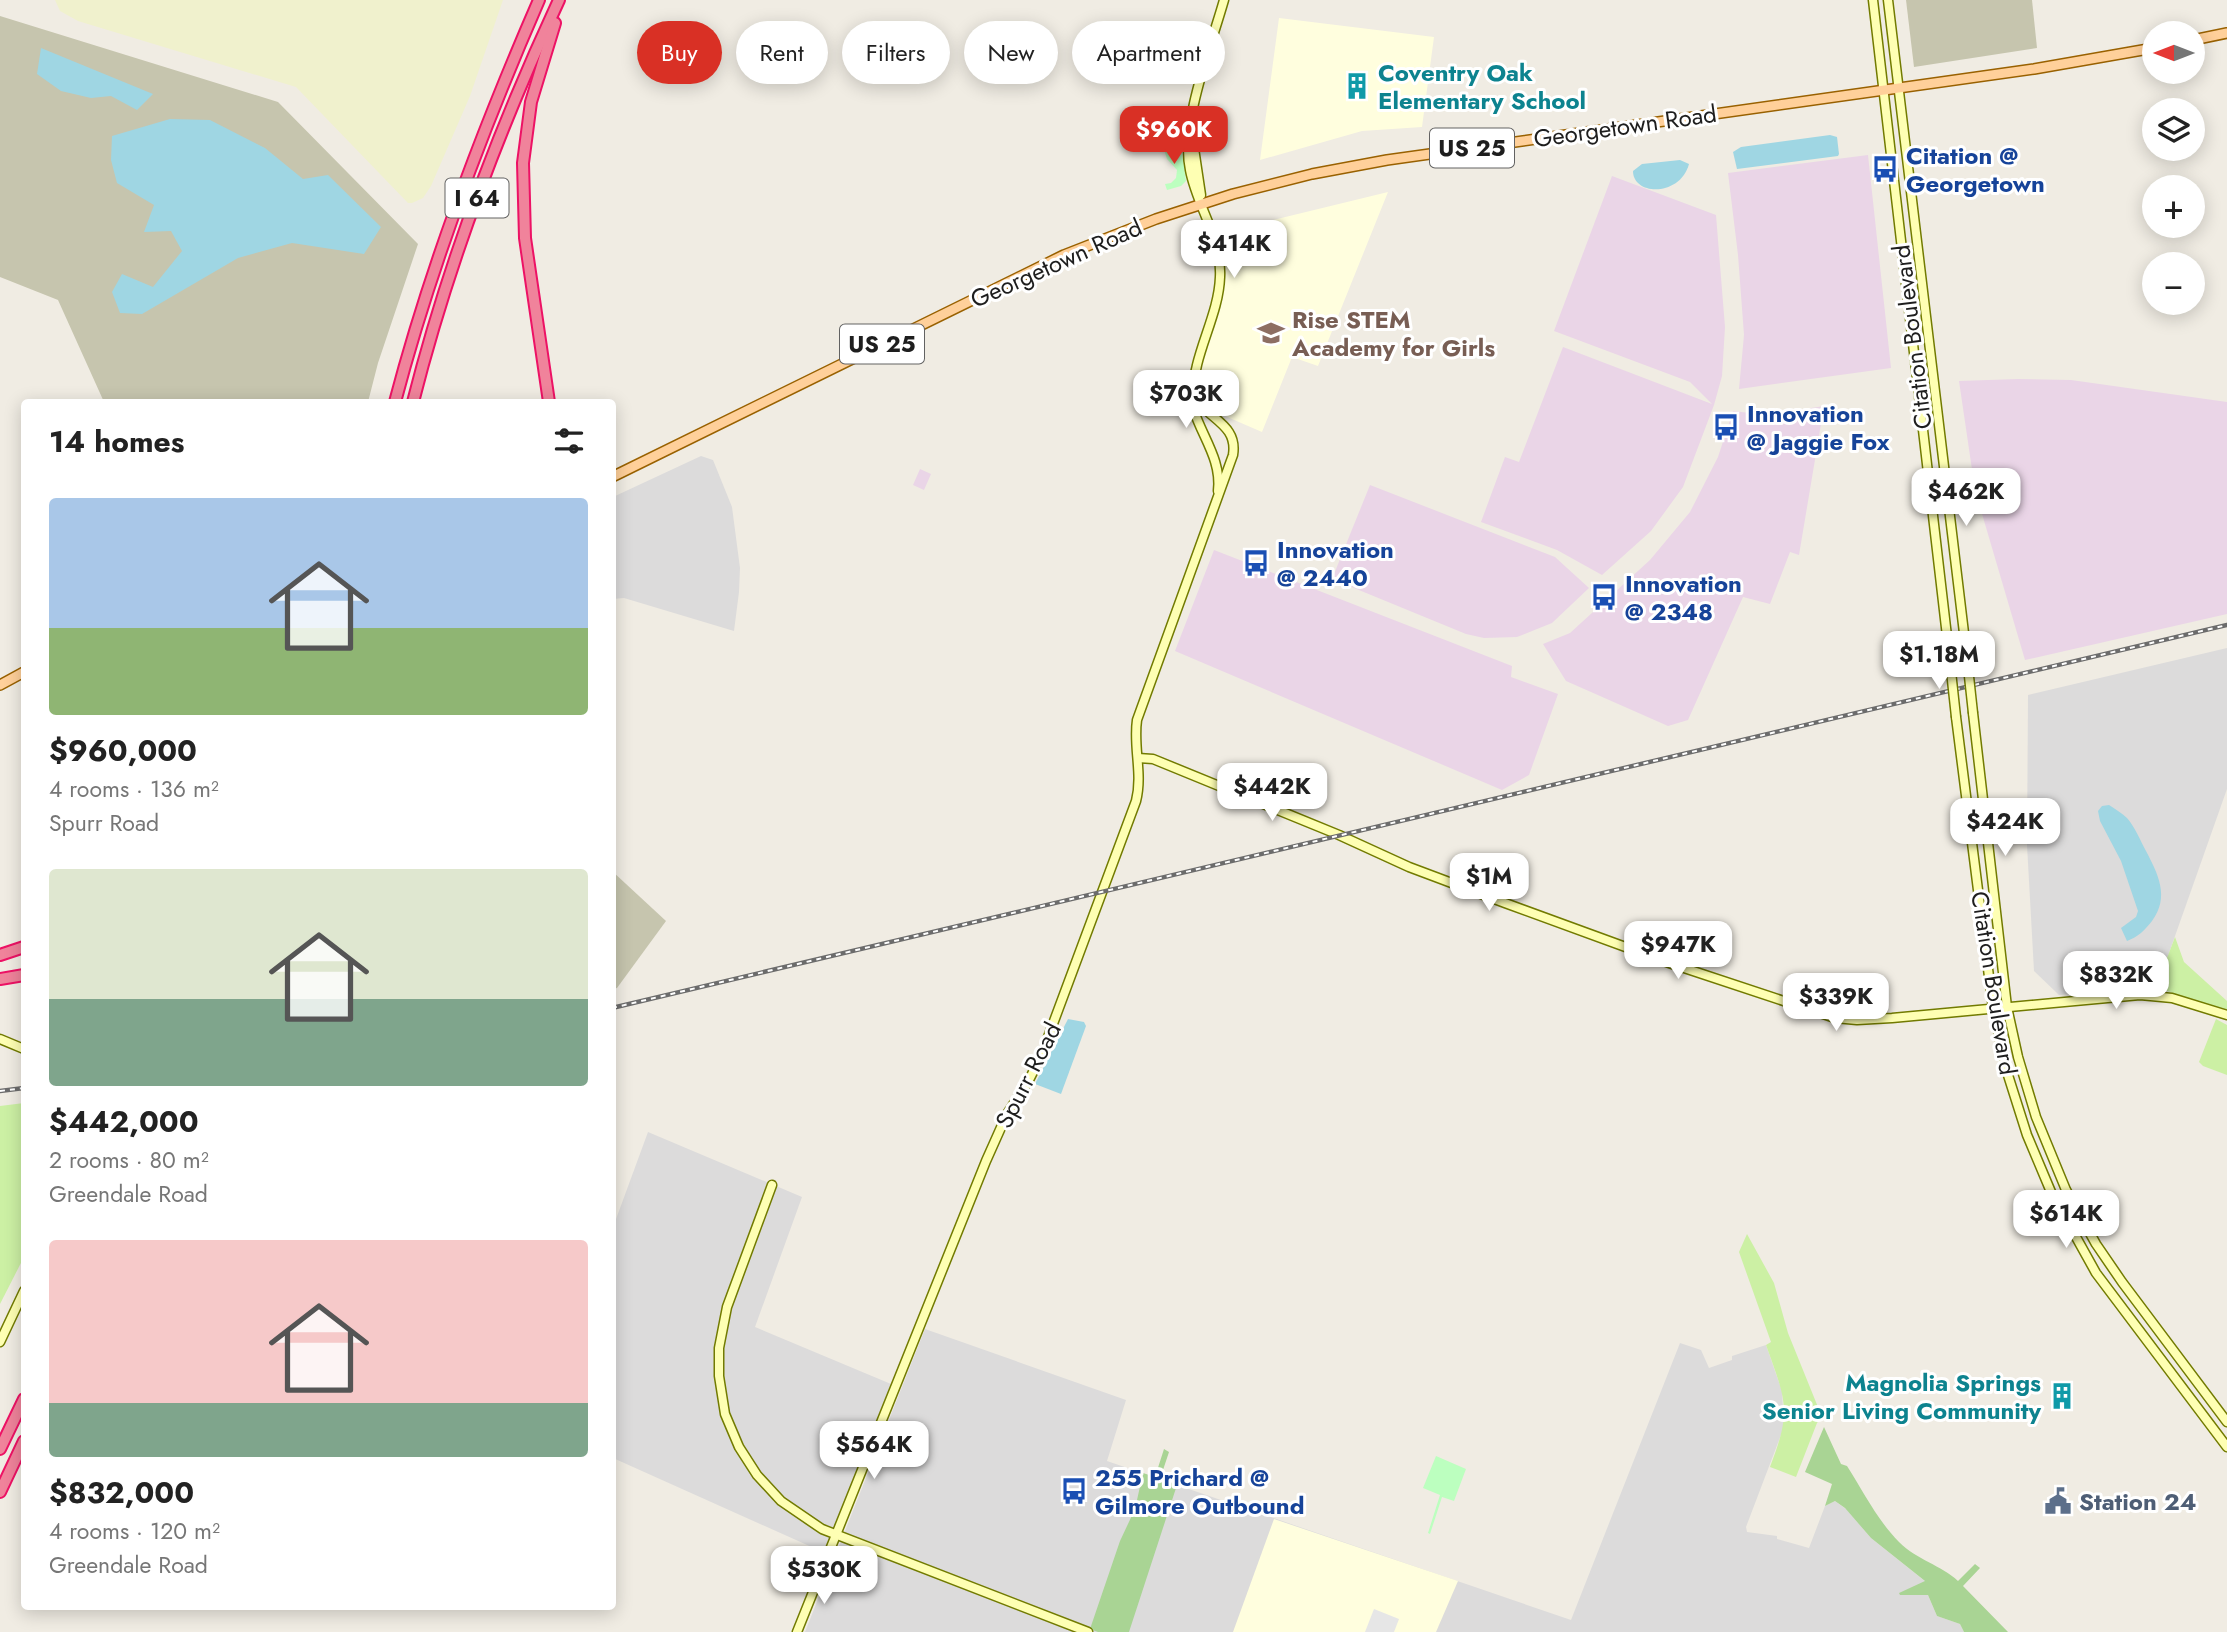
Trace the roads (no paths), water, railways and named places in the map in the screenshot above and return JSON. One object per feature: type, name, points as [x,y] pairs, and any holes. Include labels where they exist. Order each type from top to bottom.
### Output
[{"type":"highway","name":"I 64","points":[[396,399],[445,239],[506,75],[538,0]]},
{"type":"highway","name":"I 64","points":[[414,399],[445,290],[480,189],[530,64],[561,0]]},
{"type":"highway","points":[[549,399],[525,237],[523,163],[537,77],[561,0]]},
{"type":"highway","points":[[0,956],[21,948]]},
{"type":"highway","points":[[0,956],[21,954]]},
{"type":"highway","points":[[0,978],[21,975]]},
{"type":"highway","points":[[0,985],[21,982]]},
{"type":"highway","points":[[0,1449],[21,1405]]},
{"type":"highway","points":[[0,1492],[21,1447]]},
{"type":"main road","points":[[2205,38],[2227,33]]},
{"type":"main road","name":"Georgetown Road","points":[[616,475],[1064,255],[1202,203],[1301,177],[1398,158],[2034,69],[2142,50]]},
{"type":"main road","points":[[0,685],[21,674]]},
{"type":"street","name":"Spurr Road","points":[[797,1632],[986,1161],[1007,1114],[1034,1072],[1061,1008],[1136,801],[1139,788],[1137,720],[1216,507],[1234,449],[1226,425],[1205,409],[1193,386],[1220,278],[1218,254],[1202,203],[1191,125],[1194,104],[1224,0]]},
{"type":"street","name":"Citation Boulevard","points":[[1873,0],[1956,717],[1993,1008],[2007,1072],[2023,1125],[2051,1192],[2074,1236],[2096,1273],[2227,1447]]},
{"type":"street","name":"Citation Boulevard","points":[[1888,0],[2007,1007],[2018,1057],[2032,1106],[2066,1190],[2096,1244],[2227,1422]]},
{"type":"street","name":"Spurr Road","points":[[1198,359],[1191,378],[1190,396],[1193,411],[1210,443],[1218,467],[1220,479],[1216,507]]},
{"type":"street","points":[[1138,758],[1153,759],[1339,835],[1409,867],[1530,913],[1835,1018],[1892,1018],[2140,995],[2172,998],[2227,1015]]},
{"type":"street","points":[[0,1039],[21,1048]]},
{"type":"street","points":[[772,1185],[722,1324],[719,1362],[725,1414],[739,1447],[757,1475],[781,1501],[822,1529],[1088,1632]]},
{"type":"street","points":[[0,1342],[21,1297]]},
{"type":"water","points":[[41,48],[153,94],[137,110],[111,96],[91,98],[61,91],[37,74]]},
{"type":"water","points":[[170,119],[210,120],[265,148],[303,179],[328,175],[381,227],[364,254],[292,243],[238,258],[142,314],[120,313],[112,292],[122,274],[153,287],[182,251],[171,231],[144,232],[154,205],[117,183],[111,160],[112,136]]},
{"type":"water","points":[[1830,135],[1837,137],[1838,156],[1737,169],[1733,152],[1741,147]]},
{"type":"water","points":[[1680,160],[1689,164],[1684,175],[1667,187],[1648,188],[1635,179],[1633,171],[1642,164]]},
{"type":"water","points":[[2109,805],[2125,816],[2132,825],[2155,868],[2160,886],[2160,903],[2152,921],[2127,941],[2121,928],[2136,917],[2138,911],[2121,861],[2100,821],[2098,811],[2102,806]]},
{"type":"water","points":[[1068,1019],[1084,1022],[1086,1026],[1061,1094],[1035,1084]]},
{"type":"railway","points":[[616,1007],[2227,625]]},
{"type":"railway","points":[[0,1091],[21,1088]]},
{"type":"place","name":"Coventry Oak Elementary School","points":[[1357,86]]},
{"type":"place","name":"Citation @ Georgetown","points":[[1885,169]]},
{"type":"place","name":"Rise STEM Academy for Girls","points":[[1271,333]]},
{"type":"place","name":"Innovation @ Jaggie Fox","points":[[1726,427]]},
{"type":"place","name":"Innovation @ 2440","points":[[1256,563]]},
{"type":"place","name":"Innovation @ 2348","points":[[1604,597]]},
{"type":"place","name":"Magnolia Springs Senior Living Community","points":[[2062,1396]]},
{"type":"place","name":"255 Prichard @ Gilmore Outbound","points":[[1074,1491]]},
{"type":"place","name":"Station 24","points":[[2058,1501]]}]
